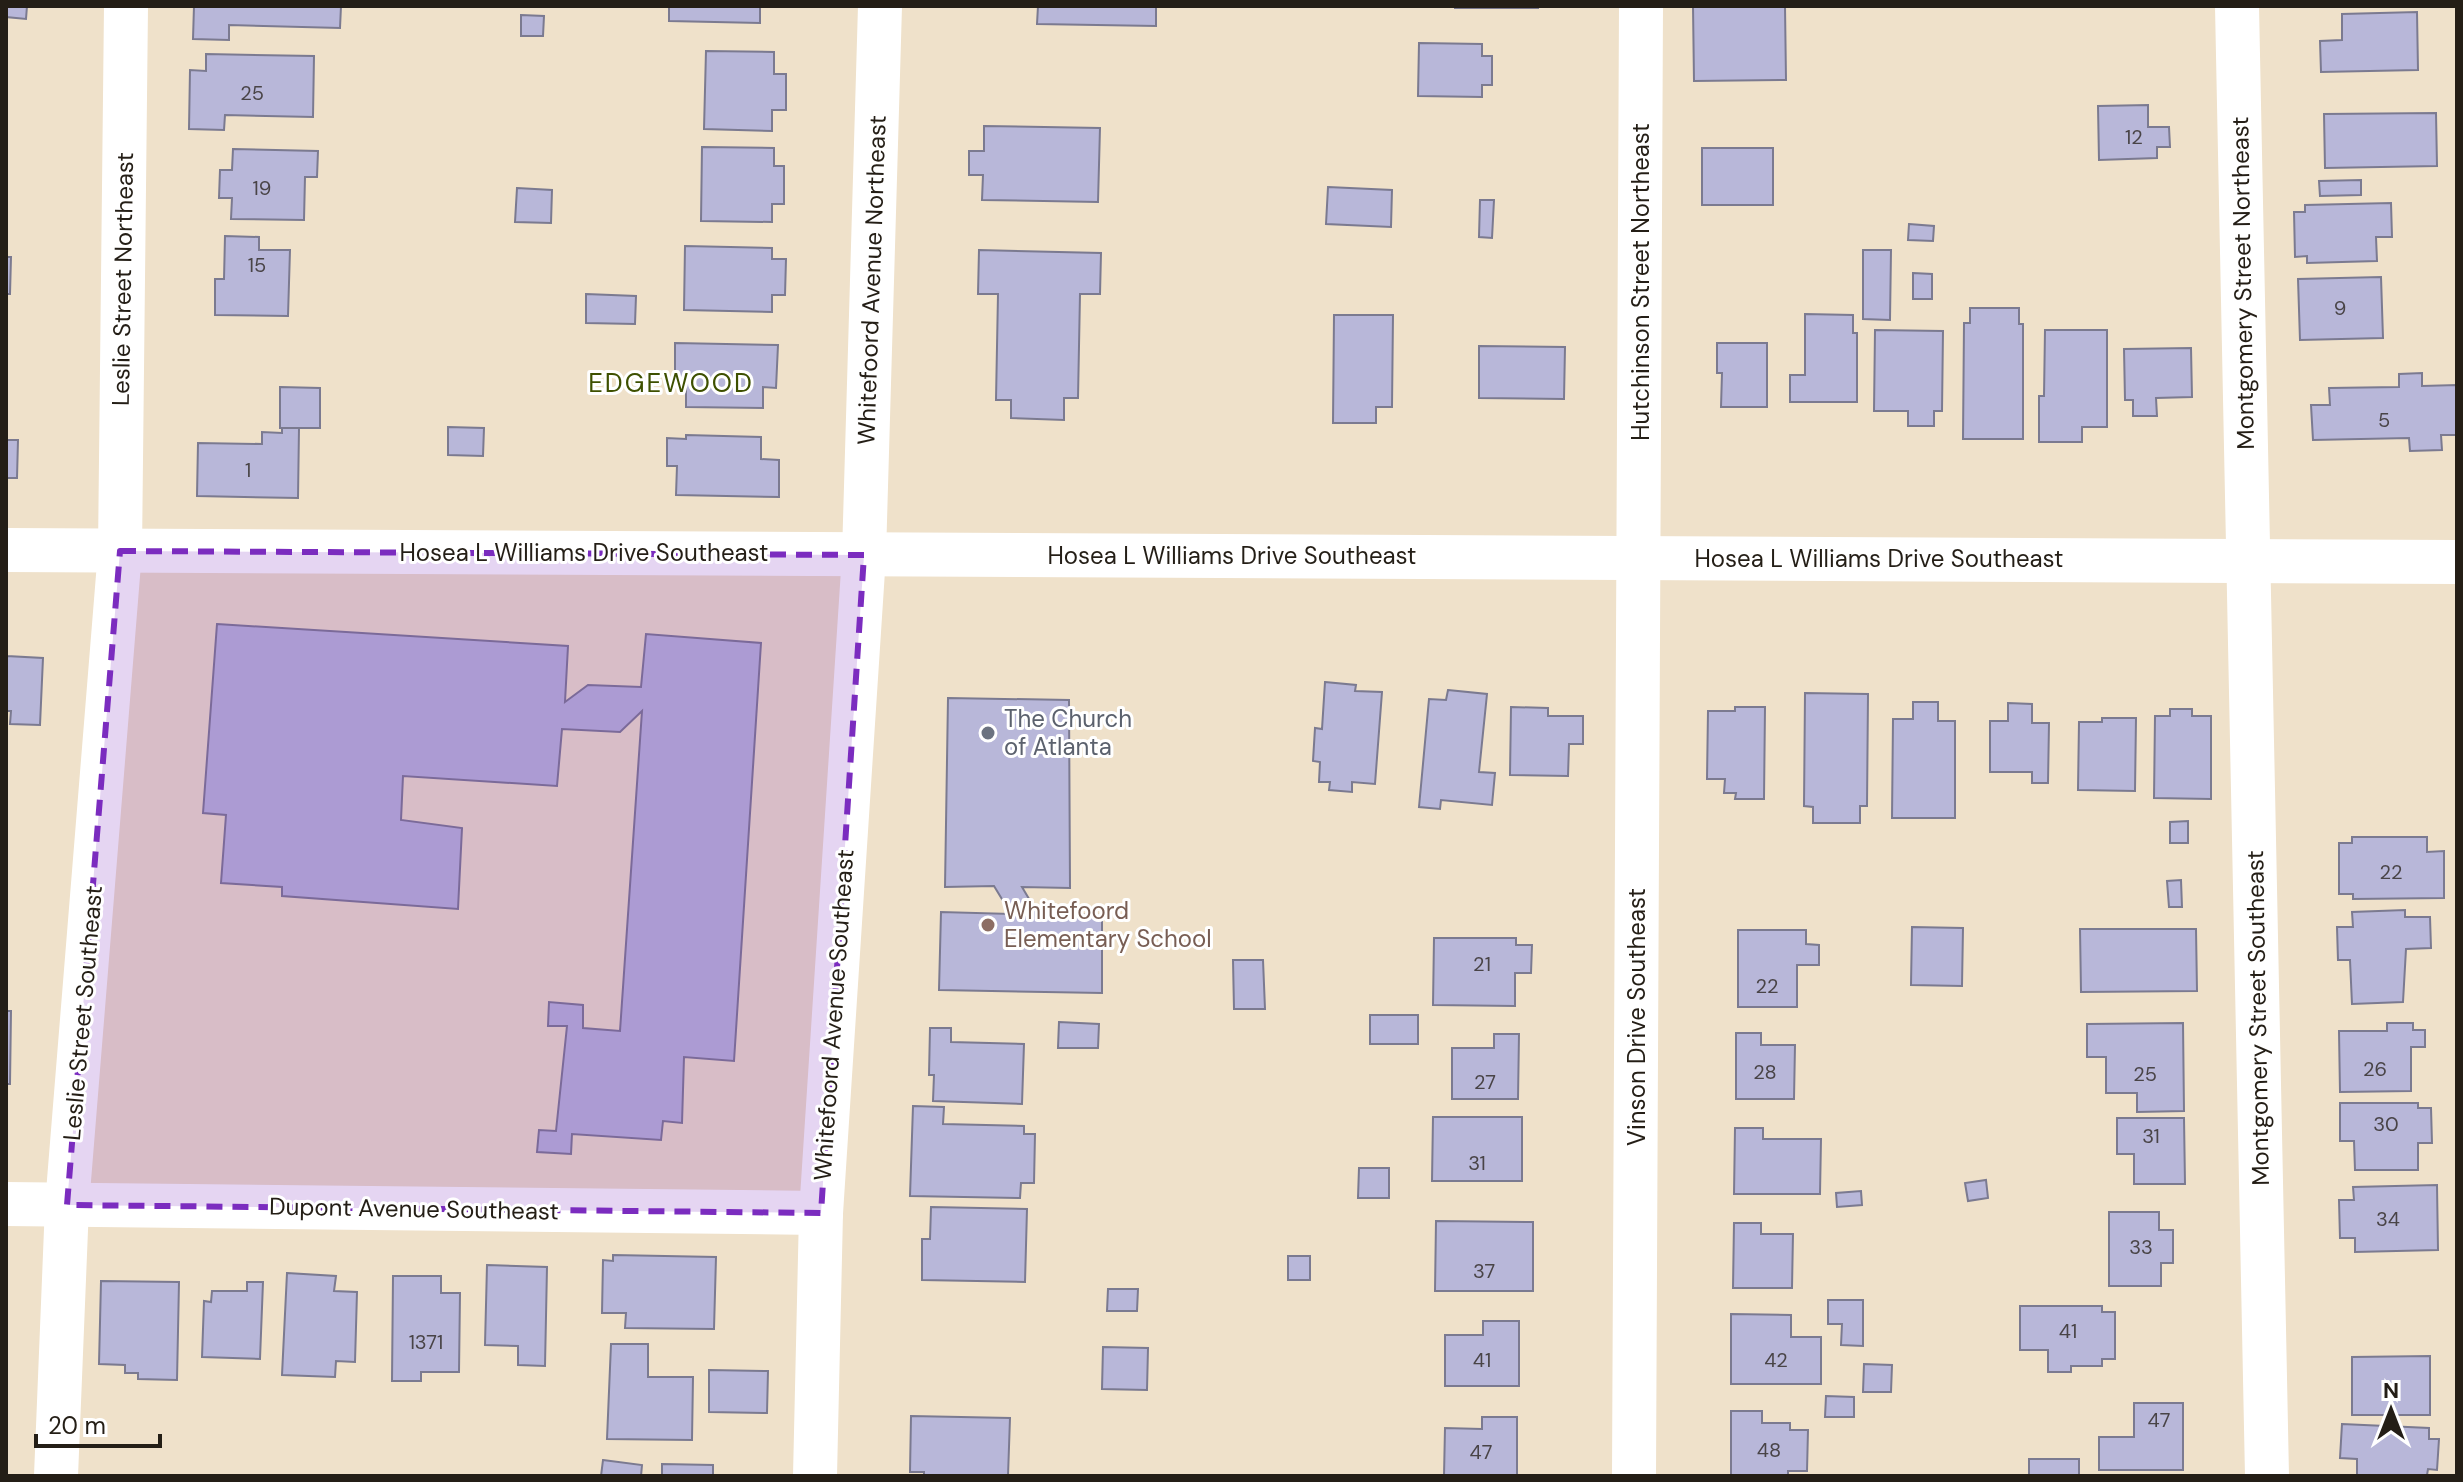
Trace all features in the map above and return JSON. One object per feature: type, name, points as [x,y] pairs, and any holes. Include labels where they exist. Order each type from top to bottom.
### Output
[{"type":"street","name":"Leslie Street Northeast","points":[[120,551],[126,6]]},
{"type":"street","name":"Whitefoord Avenue Northeast","points":[[864,555],[880,6]]},
{"type":"street","name":"Hutchinson Street Northeast","points":[[1641,6],[1641,558]]},
{"type":"street","name":"Montgomery Street Northeast","points":[[2237,6],[2248,561]]},
{"type":"street","name":"Hosea L Williams Drive Southeast","points":[[6,550],[2457,562]]},
{"type":"street","name":"Leslie Street Southeast","points":[[56,1476],[67,1205],[120,551]]},
{"type":"street","name":"Whitefoord Avenue Southeast","points":[[815,1476],[821,1213],[864,555]]},
{"type":"street","name":"Vinson Drive Southeast","points":[[1634,1476],[1641,558]]},
{"type":"street","name":"Montgomery Street Southeast","points":[[2248,561],[2267,1476]]},
{"type":"street","name":"Dupont Avenue Southeast","points":[[6,1204],[821,1213]]},
{"type":"highlighted area","points":[[120,551],[864,555],[821,1213],[67,1205]]},
{"type":"building","points":[[6,6],[27,6],[26,19],[6,17]]},
{"type":"building","points":[[194,6],[341,6],[340,28],[229,25],[229,40],[193,39]]},
{"type":"building","points":[[669,6],[760,6],[760,23],[669,21]]},
{"type":"building","points":[[1038,6],[1156,6],[1156,26],[1037,24]]},
{"type":"building","points":[[1538,6],[1538,8],[1455,8]]},
{"type":"building","points":[[1693,6],[1785,6],[1786,80],[1694,81]]},
{"type":"building","points":[[2417,12],[2418,70],[2321,72],[2320,41],[2342,40],[2342,14]]},
{"type":"building","points":[[521,15],[544,16],[543,36],[521,36]]},
{"type":"building","points":[[1419,43],[1482,44],[1482,56],[1492,56],[1492,85],[1482,85],[1482,97],[1418,96]]},
{"type":"building","points":[[706,51],[774,52],[774,74],[786,74],[786,110],[772,110],[772,131],[704,129]]},
{"type":"building","points":[[206,54],[314,56],[313,117],[225,115],[224,130],[189,129],[190,70],[206,71]]},
{"type":"building","points":[[2148,105],[2148,127],[2169,127],[2170,147],[2157,147],[2157,158],[2099,160],[2098,106]]},
{"type":"building","points":[[2436,113],[2437,166],[2325,168],[2324,114]]},
{"type":"building","points":[[984,126],[1100,128],[1098,202],[982,200],[983,175],[969,175],[969,151],[984,151]]},
{"type":"building","points":[[702,147],[774,148],[774,166],[784,166],[784,204],[772,204],[772,222],[701,221]]},
{"type":"building","points":[[1702,148],[1773,148],[1773,205],[1702,205]]},
{"type":"building","points":[[233,149],[318,151],[317,177],[305,177],[304,220],[231,219],[232,198],[219,198],[220,170],[232,170]]},
{"type":"building","points":[[2361,180],[2361,195],[2320,196],[2319,181]]},
{"type":"building","points":[[1328,187],[1392,190],[1391,227],[1326,224]]},
{"type":"building","points":[[517,188],[552,190],[551,223],[515,222]]},
{"type":"building","points":[[1480,200],[1494,200],[1492,238],[1479,237]]},
{"type":"building","points":[[2391,203],[2392,237],[2376,237],[2377,261],[2307,263],[2307,256],[2295,257],[2294,212],[2305,212],[2305,205]]},
{"type":"building","points":[[1909,224],[1934,226],[1933,241],[1908,240]]},
{"type":"building","points":[[225,236],[259,237],[259,250],[290,250],[288,316],[215,315],[215,279],[224,279]]},
{"type":"building","points":[[685,246],[772,248],[772,259],[786,259],[785,295],[772,295],[772,312],[684,310]]},
{"type":"building","points":[[979,250],[1101,253],[1100,294],[1080,294],[1078,398],[1064,398],[1064,420],[1011,418],[1011,400],[996,400],[998,294],[978,294]]},
{"type":"building","points":[[1863,250],[1891,250],[1890,320],[1863,319]]},
{"type":"building","points":[[6,257],[11,257],[10,294],[6,294]]},
{"type":"building","points":[[1913,273],[1932,274],[1932,299],[1913,299]]},
{"type":"building","points":[[2381,277],[2383,338],[2300,340],[2298,279]]},
{"type":"building","points":[[586,294],[636,296],[635,324],[586,323]]},
{"type":"building","points":[[1970,308],[2019,308],[2019,324],[2023,324],[2023,439],[1963,439],[1964,323],[1970,323]]},
{"type":"building","points":[[1805,314],[1853,315],[1853,333],[1857,333],[1857,402],[1790,402],[1790,375],[1805,375]]},
{"type":"building","points":[[1334,315],[1393,315],[1392,407],[1376,407],[1376,423],[1333,423]]},
{"type":"building","points":[[1875,330],[1943,331],[1942,411],[1934,411],[1934,426],[1908,426],[1908,411],[1874,411]]},
{"type":"building","points":[[2045,330],[2107,330],[2107,427],[2082,427],[2082,442],[2039,442],[2039,396],[2044,396]]},
{"type":"building","points":[[675,343],[778,345],[776,388],[763,387],[763,408],[686,407],[686,385],[675,385]]},
{"type":"building","points":[[1717,343],[1767,343],[1767,407],[1721,407],[1722,373],[1717,373]]},
{"type":"building","points":[[1479,346],[1565,347],[1564,399],[1479,398]]},
{"type":"building","points":[[2191,348],[2192,397],[2156,398],[2157,416],[2133,416],[2133,400],[2125,400],[2124,349]]},
{"type":"building","points":[[2422,373],[2422,386],[2457,385],[2457,435],[2441,435],[2442,450],[2410,451],[2409,438],[2313,440],[2311,405],[2330,405],[2329,388],[2399,387],[2399,374]]},
{"type":"building","points":[[280,387],[320,388],[320,428],[280,428]]},
{"type":"building","points":[[448,427],[484,428],[483,456],[448,455]]},
{"type":"building","points":[[282,428],[299,428],[298,498],[197,496],[198,443],[262,444],[262,432],[282,433]]},
{"type":"building","points":[[686,435],[761,437],[761,459],[779,460],[779,497],[676,495],[677,466],[667,466],[667,438],[686,439]]},
{"type":"building","points":[[6,440],[18,440],[17,478],[6,478]]},
{"type":"building","points":[[217,624],[568,646],[565,702],[588,685],[641,687],[646,634],[761,643],[734,1061],[684,1057],[682,1123],[663,1121],[661,1140],[572,1134],[571,1154],[537,1152],[539,1130],[556,1131],[567,1026],[548,1026],[549,1002],[583,1005],[583,1028],[620,1031],[642,711],[620,732],[562,729],[557,786],[403,776],[401,820],[462,828],[458,909],[282,896],[282,887],[221,883],[226,815],[203,813]]},
{"type":"building","points":[[6,651],[7,656],[43,658],[40,725],[10,724],[11,711],[6,711]]},
{"type":"building","points":[[1325,682],[1356,685],[1355,691],[1382,692],[1375,784],[1352,782],[1352,792],[1329,790],[1330,782],[1319,782],[1320,762],[1313,761],[1315,728],[1322,729]]},
{"type":"building","points":[[1448,690],[1487,694],[1479,772],[1495,773],[1492,805],[1441,800],[1440,809],[1419,807],[1429,699],[1446,700]]},
{"type":"building","points":[[1805,693],[1868,694],[1867,806],[1860,806],[1860,823],[1813,823],[1813,807],[1804,806]]},
{"type":"building","points":[[948,698],[1069,700],[1070,888],[1022,887],[1038,914],[1102,915],[1102,993],[939,990],[941,912],[1011,914],[994,886],[945,887]]},
{"type":"building","points":[[1913,702],[1938,702],[1938,721],[1955,721],[1955,818],[1892,818],[1893,719],[1913,719]]},
{"type":"building","points":[[2008,703],[2032,704],[2032,723],[2049,723],[2048,783],[2032,783],[2032,772],[1990,772],[1990,721],[2008,721]]},
{"type":"building","points":[[1511,707],[1548,708],[1548,716],[1583,716],[1583,744],[1569,744],[1568,776],[1510,775]]},
{"type":"building","points":[[1735,707],[1765,707],[1764,799],[1735,799],[1736,793],[1724,793],[1725,779],[1707,779],[1708,711],[1735,711]]},
{"type":"building","points":[[2170,709],[2192,709],[2192,716],[2211,716],[2211,799],[2154,798],[2155,716],[2170,716]]},
{"type":"building","points":[[2102,718],[2136,718],[2135,791],[2078,790],[2079,722],[2102,722]]},
{"type":"building","points":[[2188,821],[2188,843],[2170,843],[2170,822]]},
{"type":"building","points":[[2352,837],[2427,837],[2427,852],[2444,851],[2444,898],[2353,899],[2353,894],[2339,894],[2339,843],[2352,843]]},
{"type":"building","points":[[2181,880],[2182,907],[2169,907],[2167,881]]},
{"type":"building","points":[[2405,910],[2405,917],[2430,917],[2431,948],[2406,949],[2403,1002],[2352,1004],[2350,960],[2338,960],[2337,927],[2353,927],[2352,912]]},
{"type":"building","points":[[1912,927],[1963,928],[1962,986],[1911,985]]},
{"type":"building","points":[[2080,929],[2196,929],[2197,991],[2081,992]]},
{"type":"building","points":[[1738,930],[1806,930],[1806,944],[1819,945],[1819,965],[1797,965],[1797,1007],[1738,1007]]},
{"type":"building","points":[[1434,938],[1516,938],[1516,945],[1532,945],[1531,973],[1515,973],[1515,1006],[1433,1005]]},
{"type":"building","points":[[1233,960],[1263,960],[1265,1009],[1234,1009]]},
{"type":"building","points":[[6,1011],[11,1011],[10,1084],[6,1084]]},
{"type":"building","points":[[1370,1015],[1418,1015],[1418,1044],[1370,1044]]},
{"type":"building","points":[[1059,1022],[1099,1024],[1098,1048],[1058,1048]]},
{"type":"building","points":[[2183,1023],[2184,1111],[2137,1112],[2137,1093],[2106,1093],[2106,1057],[2087,1057],[2087,1024]]},
{"type":"building","points":[[2387,1023],[2413,1023],[2413,1030],[2425,1030],[2425,1047],[2411,1047],[2411,1091],[2340,1092],[2339,1031],[2387,1031]]},
{"type":"building","points":[[930,1028],[951,1028],[951,1042],[1024,1044],[1022,1104],[933,1101],[934,1075],[929,1075]]},
{"type":"building","points":[[1736,1033],[1761,1033],[1761,1045],[1795,1045],[1794,1099],[1736,1099]]},
{"type":"building","points":[[1494,1034],[1519,1034],[1518,1099],[1452,1099],[1452,1048],[1494,1048]]},
{"type":"building","points":[[2340,1103],[2418,1103],[2418,1108],[2431,1108],[2432,1143],[2418,1143],[2418,1170],[2355,1170],[2354,1141],[2340,1141]]},
{"type":"building","points":[[913,1106],[944,1107],[943,1124],[1024,1126],[1024,1134],[1035,1134],[1034,1183],[1021,1183],[1020,1198],[910,1196]]},
{"type":"building","points":[[1433,1117],[1522,1117],[1522,1181],[1432,1181]]},
{"type":"building","points":[[2117,1118],[2184,1118],[2185,1184],[2134,1184],[2134,1154],[2117,1154]]},
{"type":"building","points":[[1735,1128],[1763,1128],[1763,1139],[1821,1139],[1820,1194],[1734,1194]]},
{"type":"building","points":[[1359,1168],[1389,1168],[1389,1198],[1358,1198]]},
{"type":"building","points":[[1986,1180],[1988,1198],[1968,1201],[1965,1183]]},
{"type":"building","points":[[2437,1185],[2438,1250],[2355,1252],[2355,1238],[2340,1238],[2339,1200],[2354,1200],[2353,1187]]},
{"type":"building","points":[[1861,1191],[1862,1205],[1837,1207],[1836,1193]]},
{"type":"building","points":[[931,1207],[1027,1209],[1025,1282],[922,1280],[922,1239],[930,1239]]},
{"type":"building","points":[[2109,1212],[2159,1212],[2159,1230],[2173,1230],[2173,1263],[2161,1263],[2161,1286],[2109,1286]]},
{"type":"building","points":[[1436,1221],[1533,1222],[1533,1291],[1435,1291]]},
{"type":"building","points":[[1734,1223],[1761,1223],[1761,1234],[1793,1234],[1792,1288],[1733,1288]]},
{"type":"building","points":[[613,1255],[716,1257],[714,1329],[625,1328],[626,1313],[602,1313],[603,1260],[613,1261]]},
{"type":"building","points":[[1288,1256],[1310,1256],[1310,1280],[1288,1280]]},
{"type":"building","points":[[487,1265],[547,1267],[545,1366],[518,1365],[518,1346],[485,1345]]},
{"type":"building","points":[[287,1273],[336,1276],[334,1291],[357,1292],[355,1362],[336,1361],[335,1377],[282,1375]]},
{"type":"building","points":[[393,1276],[441,1276],[441,1293],[460,1293],[459,1372],[421,1372],[421,1381],[392,1381]]},
{"type":"building","points":[[101,1281],[179,1282],[177,1380],[138,1379],[138,1373],[125,1373],[125,1365],[99,1364]]},
{"type":"building","points":[[247,1282],[263,1282],[260,1359],[202,1357],[204,1301],[211,1302],[212,1291],[247,1291]]},
{"type":"building","points":[[1108,1289],[1138,1289],[1137,1311],[1107,1311]]},
{"type":"building","points":[[1828,1300],[1863,1300],[1863,1346],[1841,1345],[1842,1324],[1828,1324]]},
{"type":"building","points":[[2020,1306],[2102,1306],[2102,1312],[2115,1312],[2115,1359],[2102,1359],[2102,1366],[2071,1366],[2071,1372],[2048,1372],[2048,1350],[2020,1350]]},
{"type":"building","points":[[1731,1314],[1791,1315],[1791,1337],[1821,1337],[1821,1384],[1731,1384]]},
{"type":"building","points":[[1483,1321],[1519,1321],[1519,1386],[1445,1386],[1445,1335],[1483,1335]]},
{"type":"building","points":[[611,1344],[648,1344],[648,1377],[693,1377],[692,1440],[607,1439]]},
{"type":"building","points":[[1103,1347],[1148,1348],[1147,1390],[1102,1389]]},
{"type":"building","points":[[2430,1356],[2430,1415],[2352,1415],[2352,1357]]},
{"type":"building","points":[[1864,1364],[1892,1365],[1891,1392],[1863,1392]]},
{"type":"building","points":[[709,1370],[768,1371],[767,1413],[709,1412]]},
{"type":"building","points":[[1826,1396],[1854,1397],[1854,1417],[1825,1417]]},
{"type":"building","points":[[2134,1403],[2183,1403],[2183,1470],[2099,1470],[2099,1437],[2134,1437]]},
{"type":"building","points":[[1731,1411],[1762,1411],[1762,1423],[1790,1423],[1790,1430],[1808,1430],[1807,1471],[1788,1471],[1788,1476],[1731,1476]]},
{"type":"building","points":[[911,1416],[1010,1418],[1008,1476],[924,1476],[924,1472],[910,1472]]},
{"type":"building","points":[[1482,1417],[1517,1417],[1517,1476],[1444,1476],[1445,1428],[1482,1429]]},
{"type":"building","points":[[2342,1424],[2429,1428],[2429,1439],[2439,1439],[2437,1470],[2428,1469],[2427,1475],[2419,1476],[2357,1476],[2357,1459],[2340,1458]]},
{"type":"building","points":[[2029,1459],[2079,1459],[2079,1476],[2029,1476]]},
{"type":"building","points":[[603,1460],[642,1465],[641,1476],[601,1476]]},
{"type":"building","points":[[662,1464],[713,1465],[713,1476],[662,1476]]},
{"type":"place","name":"The Church of Atlanta","points":[[988,733]]},
{"type":"place","name":"Whitefoord Elementary School","points":[[988,925]]},
{"type":"district","name":"EDGEWOOD","points":[[671,383]]}]
